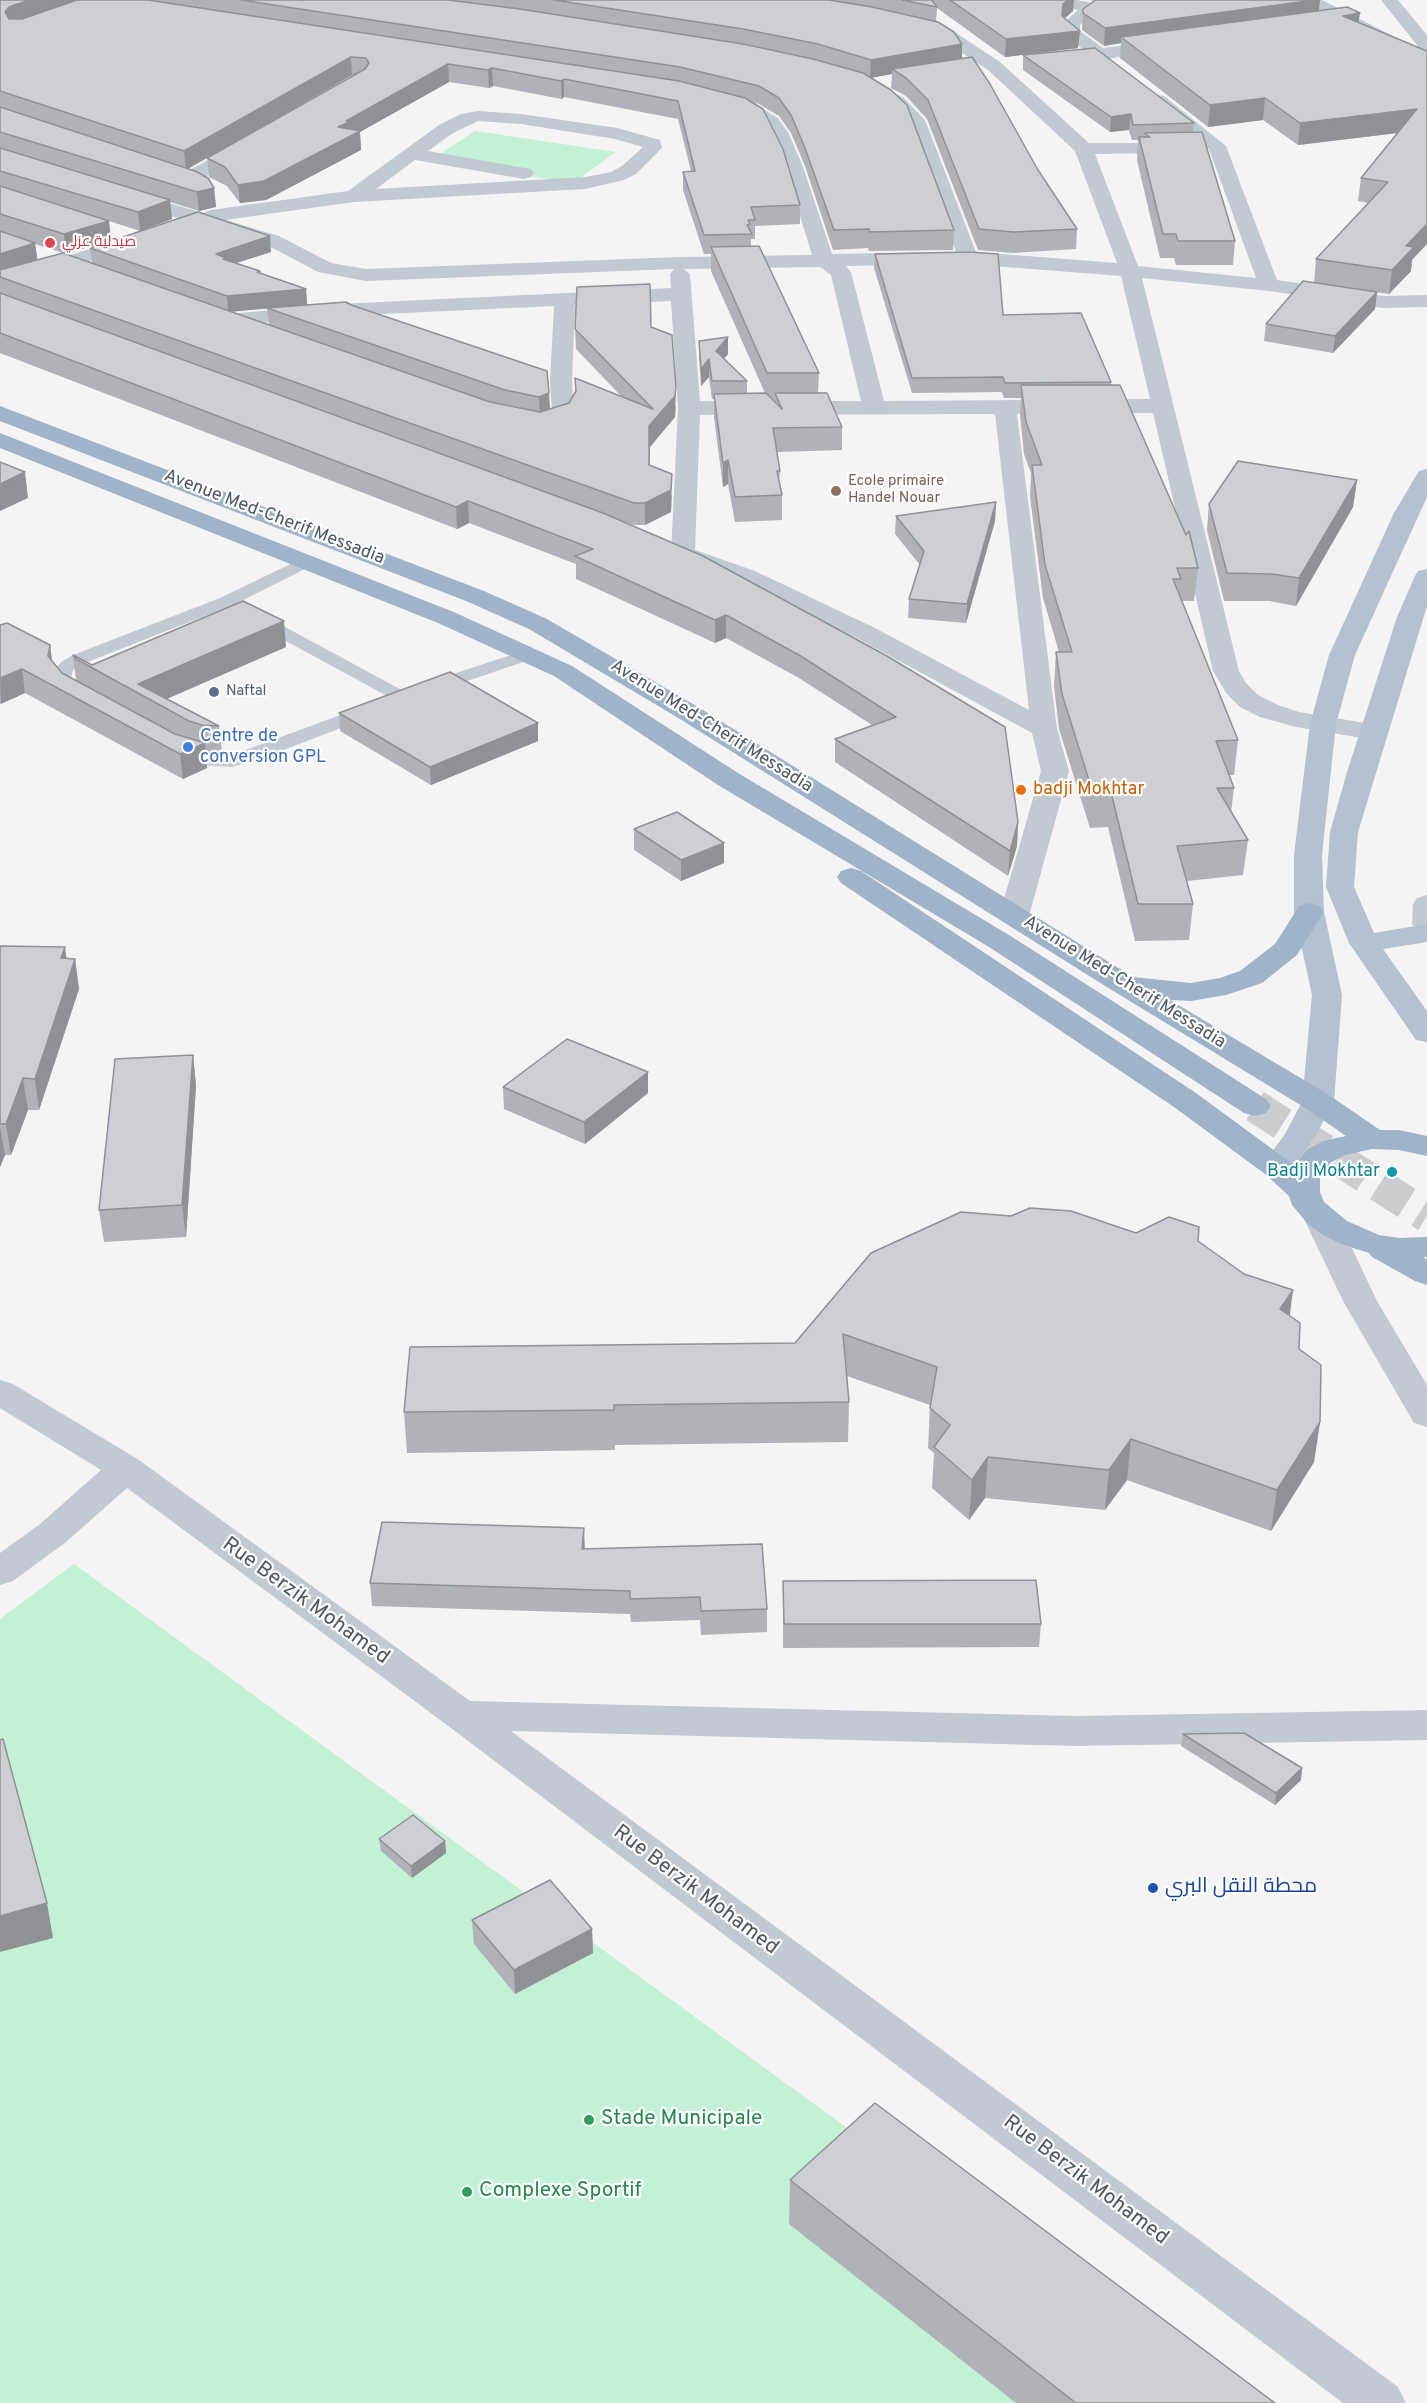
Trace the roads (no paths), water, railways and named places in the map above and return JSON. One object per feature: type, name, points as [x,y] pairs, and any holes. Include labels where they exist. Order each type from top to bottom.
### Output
[{"type":"highway","name":"Avenue Med-Cherif Messadia","points":[[0,413],[464,592],[538,624],[689,713],[1121,983],[1318,1102],[1372,1139]]},
{"type":"highway","name":"Avenue Med-Cherif Messadia","points":[[0,440],[447,618],[529,654],[563,671],[728,779]]},
{"type":"highway","points":[[728,779],[999,941],[1255,1106]]},
{"type":"highway","points":[[728,779],[818,855],[1185,1100],[1277,1167],[1335,1228],[1374,1244],[1426,1258]]},
{"type":"highway","points":[[1121,983],[1155,990],[1191,992],[1226,986],[1251,977],[1287,949],[1310,912]]},
{"type":"highway","points":[[1312,1205],[1304,1179],[1309,1167],[1319,1156],[1334,1148],[1372,1139],[1399,1140],[1427,1146]]},
{"type":"main road","points":[[1277,1167],[1300,1135],[1318,1102],[1326,995],[1310,912],[1308,855],[1323,724],[1342,655],[1406,513],[1427,476]]},
{"type":"main road","points":[[1427,576],[1410,617],[1344,832],[1340,887],[1364,943],[1427,1033]]},
{"type":"main road","points":[[1364,943],[1427,933]]},
{"type":"street","points":[[1051,0],[1101,9],[1071,23],[1072,33],[1118,68]]},
{"type":"street","points":[[1309,0],[1346,20],[1426,54]]},
{"type":"street","points":[[1389,0],[1426,54]]},
{"type":"street","points":[[1322,23],[1346,20]]},
{"type":"street","points":[[909,25],[944,33],[994,66],[1084,149],[1130,272],[1226,671],[1235,687],[1250,700],[1269,711],[1323,724],[1374,732]]},
{"type":"street","points":[[1041,61],[1181,42]]},
{"type":"street","points":[[963,69],[1017,64]]},
{"type":"street","points":[[899,79],[864,83],[898,102],[916,120],[968,258]]},
{"type":"street","points":[[1145,89],[1217,146],[1269,285]]},
{"type":"street","points":[[710,99],[752,110],[772,123],[794,167],[823,259],[841,272],[874,407]]},
{"type":"street","points":[[167,171],[189,178],[221,199],[354,196],[585,183],[617,176],[629,170],[653,148],[652,144],[641,139],[521,119],[478,116],[467,118],[446,129],[354,196]]},
{"type":"street","points":[[189,178],[259,138]]},
{"type":"street","points":[[1084,149],[1217,146]]},
{"type":"street","points":[[411,154],[585,183]]},
{"type":"street","points":[[108,190],[272,240],[325,268],[366,275],[680,262],[968,258],[1052,263],[1269,285],[1383,302],[1427,301]]},
{"type":"street","points":[[170,229],[198,219],[221,199]]},
{"type":"street","points":[[0,283],[145,238],[108,230]]},
{"type":"street","points":[[34,251],[100,274]]},
{"type":"street","points":[[680,262],[680,294],[689,408],[671,550],[746,576],[866,633],[1044,729]]},
{"type":"street","points":[[226,320],[339,310],[680,294]]},
{"type":"street","points":[[509,418],[541,424],[560,418],[563,412],[561,381],[565,301]]},
{"type":"street","points":[[184,304],[271,336]]},
{"type":"street","points":[[339,310],[395,328]]},
{"type":"street","points":[[538,374],[561,381]]},
{"type":"street","points":[[689,408],[1164,406]]},
{"type":"street","points":[[1005,407],[1044,729],[1055,771],[1014,916]]},
{"type":"street","points":[[1427,904],[1427,924]]},
{"type":"street","points":[[1312,1205],[1360,1301],[1427,1415]]},
{"type":"street","name":"Rue Berzik Mohamed","points":[[0,1392],[126,1469],[1381,2403]]},
{"type":"street","points":[[0,1572],[53,1533],[126,1469]]},
{"type":"street","points":[[460,1716],[1076,1731],[1427,1725]]},
{"type":"lane","points":[[91,701],[64,684],[62,673],[67,666],[96,651],[226,602],[305,562]]},
{"type":"lane","points":[[226,602],[402,698]]},
{"type":"lane","points":[[167,744],[201,759],[232,761],[254,755],[402,698],[529,654]]},
{"type":"tunnel","points":[[1255,1106],[1427,1216]]},
{"type":"place","name":"صيدلية عزلي","points":[[50,243]]},
{"type":"place","name":"Ecole primaire Handel Nouar","points":[[836,491]]},
{"type":"place","name":"Naftal","points":[[214,692]]},
{"type":"place","name":"Centre de conversion GPL","points":[[188,747]]},
{"type":"place","name":"badji Mokhtar","points":[[1021,790]]},
{"type":"place","name":"Badji Mokhtar","points":[[1392,1172]]},
{"type":"place","name":"محطة النقل البري","points":[[1153,1888]]},
{"type":"place","name":"Stade Municipale","points":[[589,2120]]},
{"type":"place","name":"Complexe Sportif","points":[[467,2192]]}]
